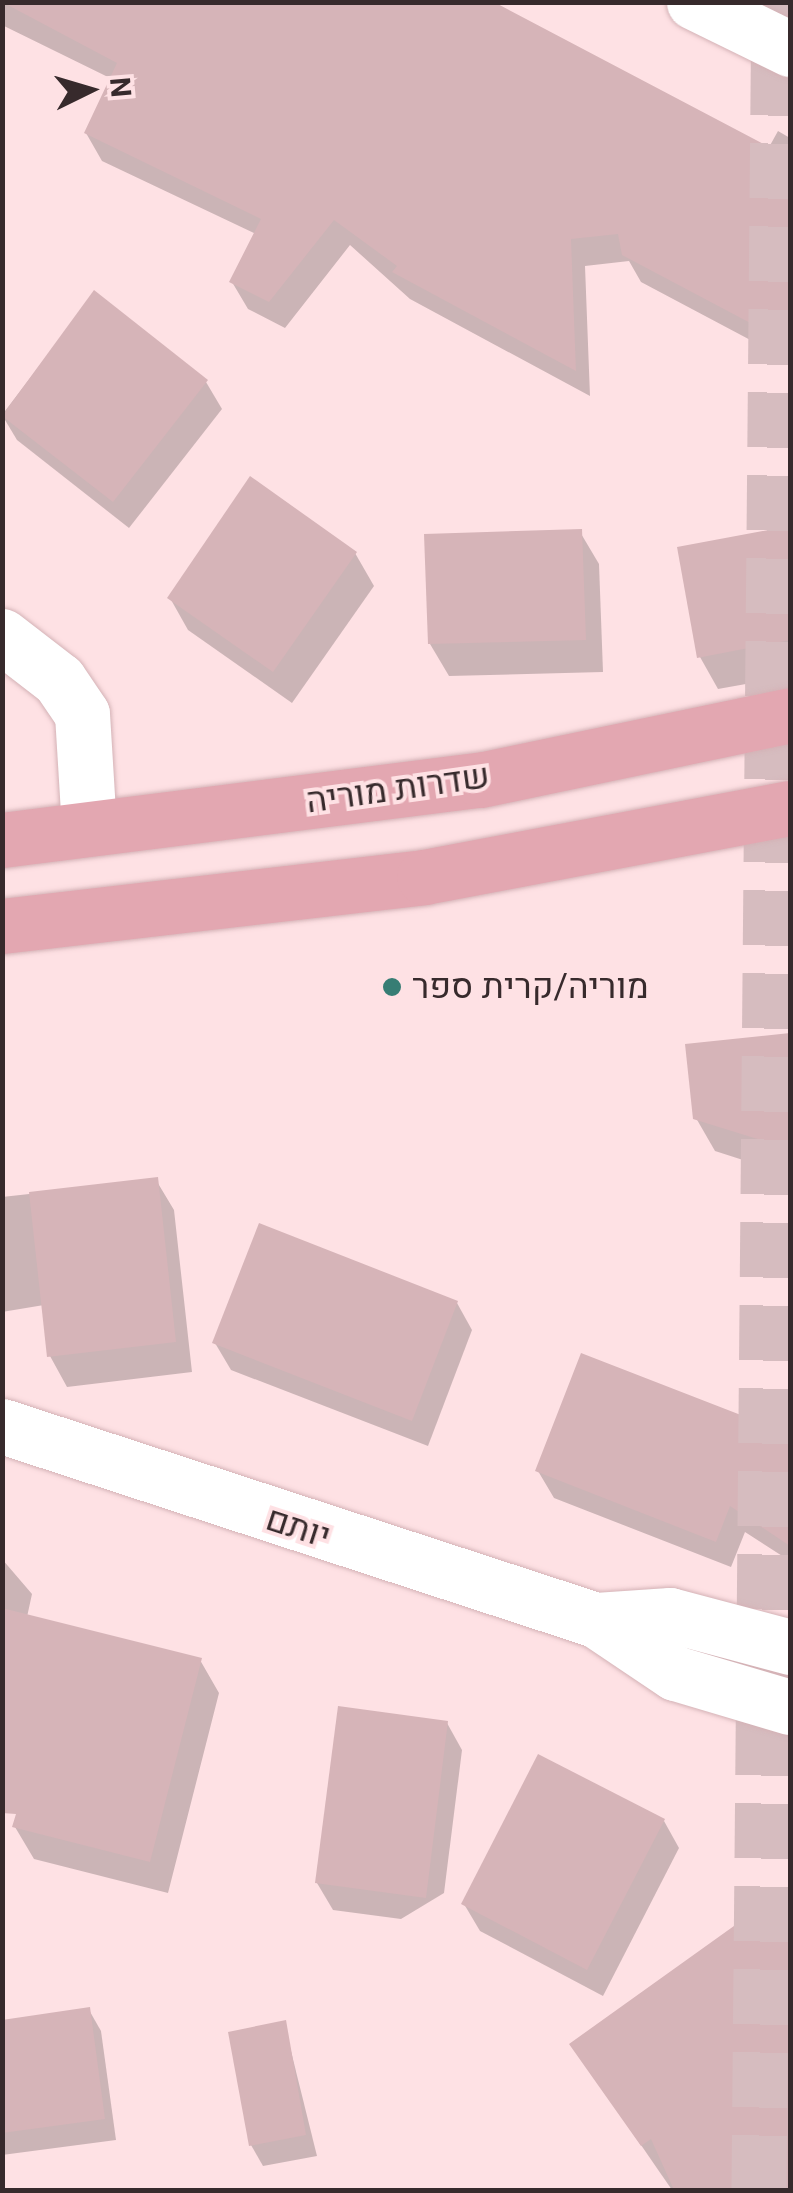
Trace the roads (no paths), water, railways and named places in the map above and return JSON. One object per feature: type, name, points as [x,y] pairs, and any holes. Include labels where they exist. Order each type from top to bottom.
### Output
[{"type":"main road","name":"שדרות מוריה","points":[[2,840],[480,780],[790,715]]},
{"type":"main road","points":[[2,926],[424,877],[790,808]]},
{"type":"street","points":[[694,2],[790,49]]},
{"type":"street","points":[[2,636],[59,680],[82,714],[89,828]]},
{"type":"street","name":"יותם","points":[[2,1426],[596,1620],[675,1673],[788,1708]]},
{"type":"street","name":"יותם","points":[[596,1620],[670,1616],[790,1647]]},
{"type":"tunnel","points":[[759,2190],[779,2]]},
{"type":"place","name":"מוריה/קרית ספר","points":[[392,987]]}]
